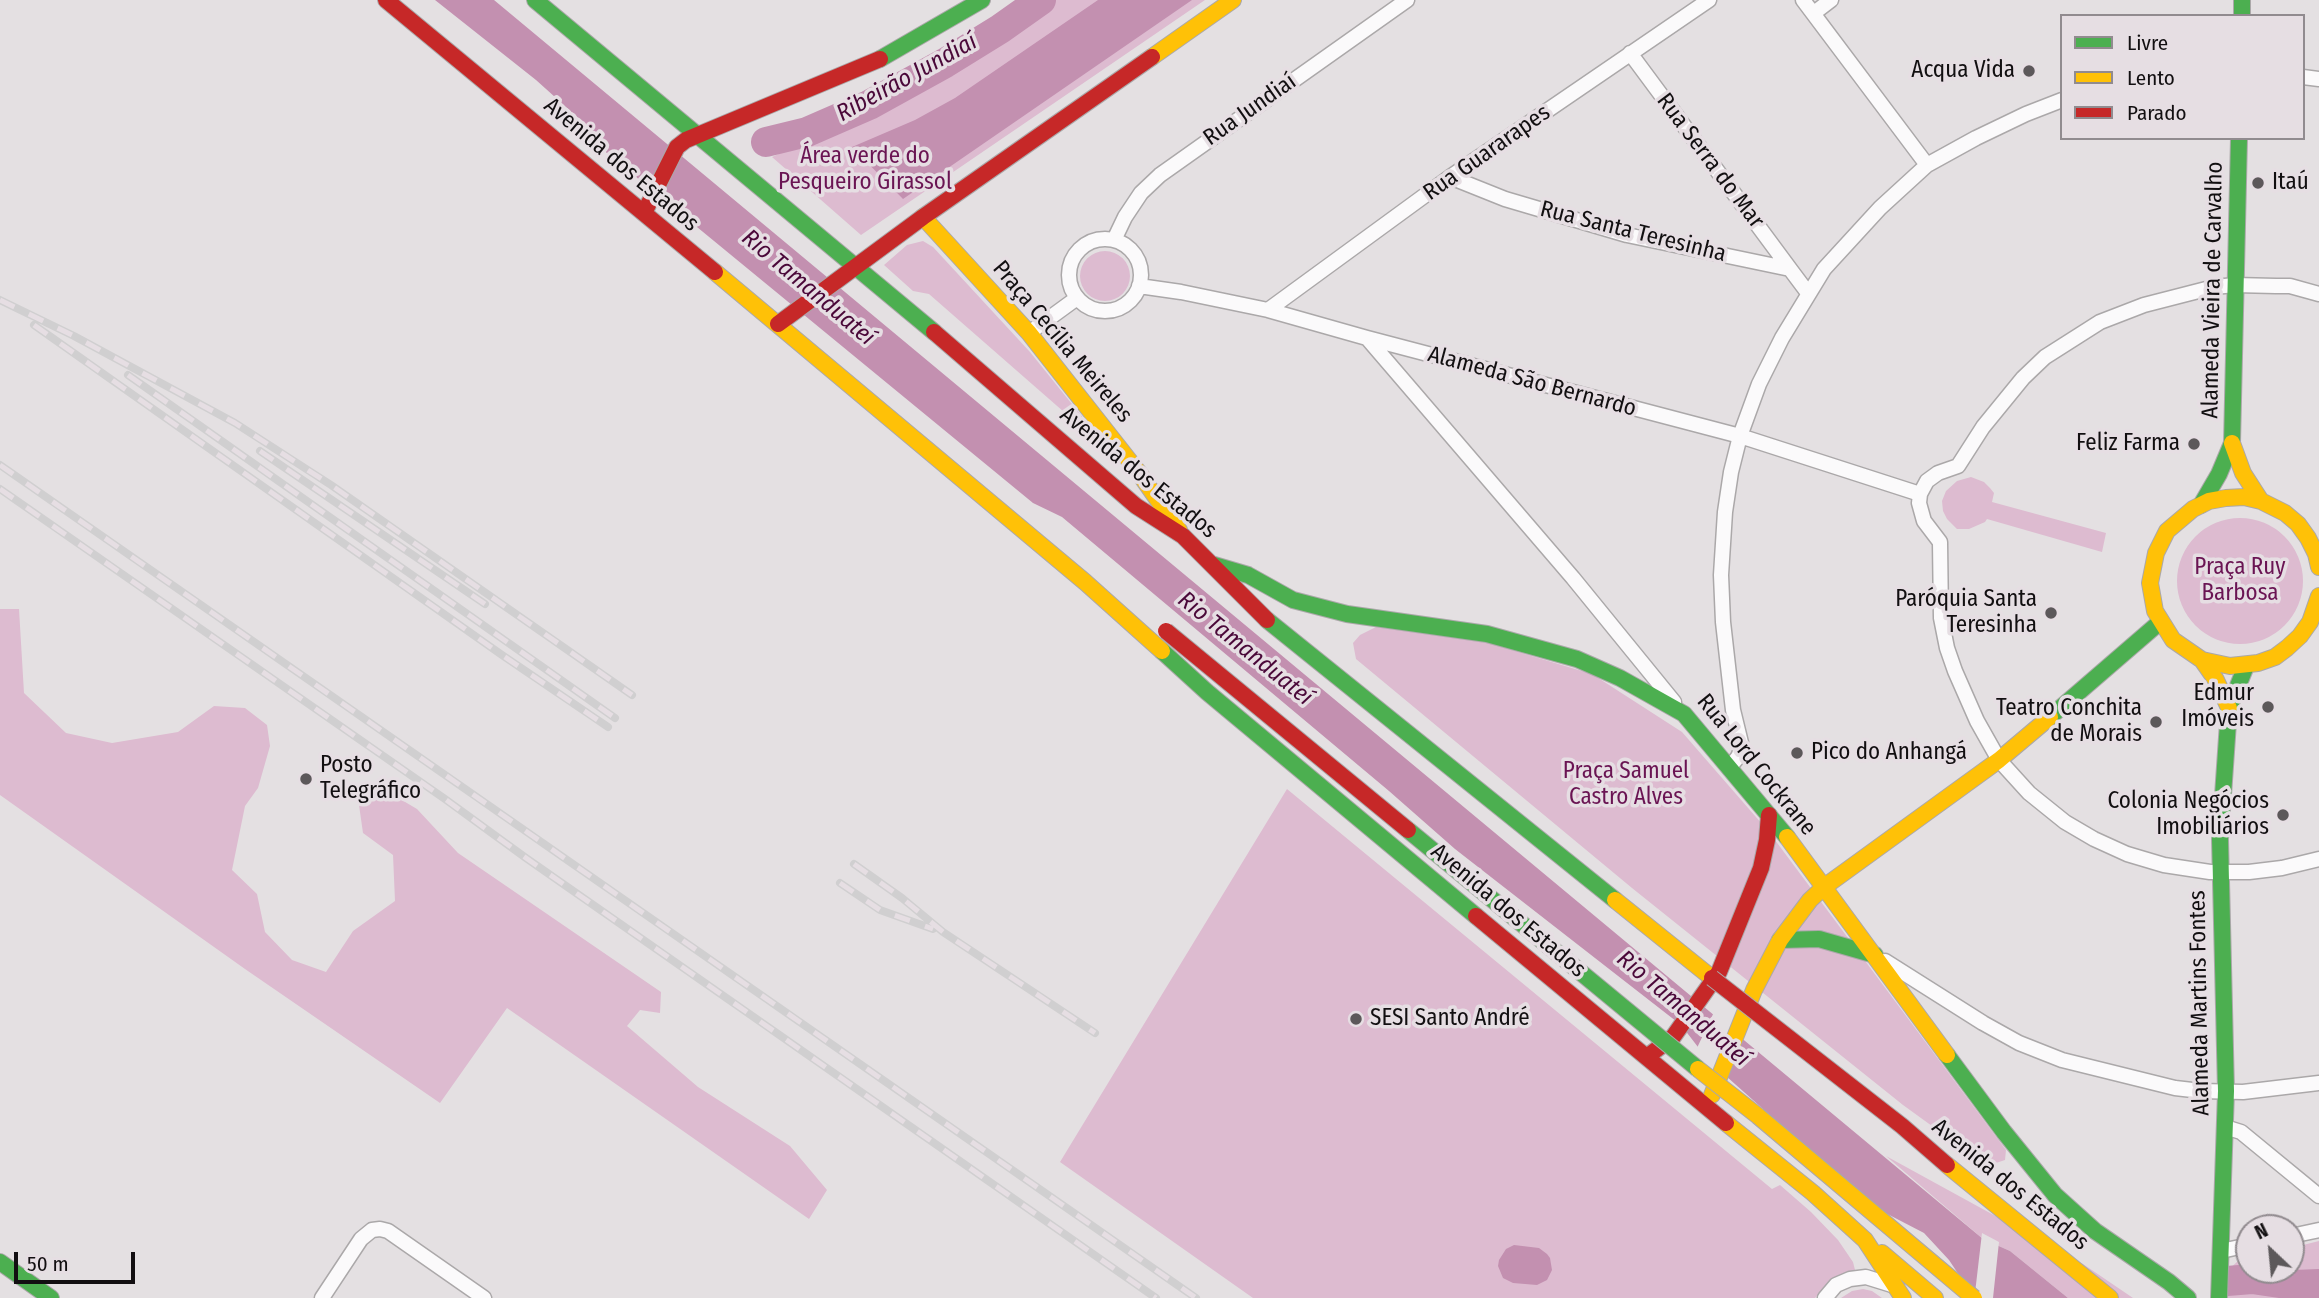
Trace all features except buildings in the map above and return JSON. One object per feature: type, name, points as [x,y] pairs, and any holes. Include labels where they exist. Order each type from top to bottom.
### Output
[{"type":"main road","name":"Avenida dos Estados","points":[[386,0],[778,324],[1084,582],[1207,692],[1775,1164],[1813,1192],[1865,1240],[1899,1292]]},
{"type":"main road","name":"Avenida dos Estados","points":[[535,0],[856,267],[1136,506],[1183,536],[1258,613],[1712,978],[1902,1126],[2110,1298]]},
{"type":"main road","points":[[644,213],[677,147],[698,134],[896,51],[982,0]]},
{"type":"main road","points":[[778,324],[923,217],[1233,0]]},
{"type":"main road","name":"Alameda Vieira de Carvalho","points":[[2239,140],[2232,443],[2243,473],[2261,501]]},
{"type":"main road","name":"Praça Cecília Meireles","points":[[923,217],[1029,333],[1139,473],[1183,536]]},
{"type":"main road","name":"Alameda Vieira de Carvalho","points":[[2201,505],[2219,474],[2232,443]]},
{"type":"main road","points":[[2319,566],[2312,545],[2298,524],[2277,508],[2261,501],[2235,497],[2217,499],[2201,505],[2176,522],[2167,531],[2155,553],[2151,571],[2151,589],[2160,622],[2178,644],[2202,660],[2224,666],[2246,666],[2270,659],[2294,643],[2310,622],[2319,599]]},
{"type":"main road","points":[[1213,565],[1248,575],[1293,600],[1347,614],[1504,637],[1577,659],[1620,678],[1684,714]]},
{"type":"main road","name":"Avenida dos Estados","points":[[1084,582],[1166,631],[1758,1116],[1974,1298]]},
{"type":"main road","points":[[1708,1106],[1750,998],[1780,940],[1810,900],[1824,887],[1999,760],[2160,622]]},
{"type":"main road","points":[[2202,660],[2216,680],[2229,708]]},
{"type":"main road","name":"Alameda Martins Fontes","points":[[2219,1298],[2226,1091],[2220,839],[2229,708],[2246,666]]},
{"type":"main road","name":"Rua Lord Cockrane","points":[[1684,714],[1769,815],[2046,1185],[2095,1231]]},
{"type":"main road","points":[[1648,1056],[1673,1037],[1719,972],[1761,868],[1769,815]]},
{"type":"main road","points":[[1780,940],[1819,939],[1875,955]]},
{"type":"main road","name":"Avenida dos Estados","points":[[2095,1231],[2188,1298]]},
{"type":"main road","points":[[1865,1240],[1935,1298]]},
{"type":"main road","points":[[0,1262],[51,1298]]},
{"type":"main road","points":[[2169,1282],[2180,1298]]},
{"type":"street","name":"Rua Jundiaí","points":[[1114,240],[1141,193],[1160,175],[1407,0]]},
{"type":"street","name":"Rua Guararapes","points":[[1268,310],[1450,177],[1709,0]]},
{"type":"street","points":[[1803,0],[1927,165]]},
{"type":"street","points":[[1814,13],[1831,0]]},
{"type":"street","name":"Rua Serra do Mar","points":[[1630,53],[1790,269]]},
{"type":"street","points":[[1729,768],[1742,747],[1734,709],[1723,622],[1721,575],[1725,512],[1740,436],[1759,384],[1808,293],[1824,270],[1880,208],[1927,165],[1976,138],[2060,101]]},
{"type":"street","name":"Rua Santa Teresinha","points":[[1450,177],[1505,200],[1627,235],[1790,269]]},
{"type":"street","points":[[1104,239],[1114,240],[1134,253],[1141,275],[1139,286],[1127,304],[1106,312],[1095,310],[1085,306],[1077,298],[1069,280],[1072,260],[1085,245],[1104,239]]},
{"type":"street","points":[[1790,269],[1808,293]]},
{"type":"street","points":[[2319,294],[2290,286],[2235,285],[2175,296],[2100,322],[2045,357],[2013,389],[1974,439],[1958,466],[1932,477],[1920,494],[1921,515],[1939,539],[1941,548],[1941,610],[1947,648],[1963,692],[1999,760],[2038,801],[2065,822],[2094,839],[2127,854],[2183,869],[2221,872],[2270,870],[2319,859]]},
{"type":"street","name":"Alameda São Bernardo","points":[[1139,286],[1268,310],[1740,436],[1920,494]]},
{"type":"street","points":[[1029,333],[1077,298]]},
{"type":"street","name":"Rua Lord Cockrane","points":[[1367,338],[1564,568],[1684,714]]},
{"type":"street","points":[[1875,955],[1983,1023],[2019,1043],[2062,1060],[2175,1088],[2243,1092],[2319,1083]]},
{"type":"street","points":[[2225,1127],[2241,1132],[2319,1196]]},
{"type":"street","points":[[322,1298],[360,1239],[372,1230],[380,1229],[388,1231],[484,1298]]},
{"type":"street","points":[[2221,1251],[2235,1248]]},
{"type":"street","points":[[1825,1298],[1836,1285],[1850,1279],[1866,1278],[1899,1292]]},
{"type":"green space","name":"Área verde do Pesqueiro Girassol","points":[[1055,0],[1205,0],[861,235],[772,157],[939,79]]},
{"type":"green space","points":[[923,241],[933,247],[1030,352],[1088,424],[1087,427],[1080,426],[929,294],[913,291],[884,265],[907,245]]},
{"type":"green space","points":[[1105,251],[1123,258],[1130,276],[1123,294],[1105,301],[1087,294],[1080,276],[1087,258]]},
{"type":"green space","points":[[1971,477],[1984,482],[1990,488],[1994,493],[1992,502],[2106,533],[2102,552],[1987,519],[1969,529],[1957,529],[1947,519],[1942,501],[1946,491],[1957,481]]},
{"type":"green space","name":"Praça Ruy Barbosa","points":[[2240,518],[2264,523],[2285,536],[2298,557],[2303,581],[2298,605],[2285,626],[2264,639],[2240,644],[2216,639],[2195,626],[2182,605],[2177,581],[2182,557],[2195,536],[2216,523]]},
{"type":"green space","points":[[0,609],[19,609],[24,693],[66,733],[112,743],[178,732],[214,706],[245,708],[267,725],[270,746],[258,788],[245,806],[232,870],[257,894],[265,932],[292,960],[326,972],[353,931],[395,901],[393,855],[363,833],[359,805],[375,793],[395,796],[417,809],[458,853],[661,992],[660,1013],[640,1010],[627,1026],[698,1087],[790,1146],[827,1190],[809,1219],[507,1008],[440,1103],[0,795]]},
{"type":"green space","name":"Praça Samuel Castro Alves","points":[[1376,627],[1488,643],[1592,674],[1682,732],[1769,832],[2006,1150],[2005,1160],[1993,1164],[1903,1105],[1632,888],[1356,659],[1353,643],[1360,635]]},
{"type":"green space","name":"SESI Santo André","points":[[1287,789],[1772,1189],[1780,1185],[1838,1240],[1853,1262],[1855,1270],[1833,1280],[1815,1298],[1253,1298],[1060,1162]]},
{"type":"green space","points":[[1886,1156],[2083,1264],[2133,1298],[2068,1298],[2010,1251],[1983,1239]]},
{"type":"green space","points":[[2319,1241],[2319,1298],[2221,1298],[2227,1271],[2235,1264],[2235,1284],[2305,1284],[2305,1244]]},
{"type":"green space","points":[[1863,1289],[1882,1298],[1841,1298],[1852,1291]]},
{"type":"water","name":"Rio Tamanduateí","points":[[435,0],[494,0],[1983,1239],[2010,1251],[2068,1298],[1987,1298],[1959,1275],[1924,1233],[1872,1206],[1708,1060],[1681,1025],[1455,849],[1062,517],[1033,503],[602,149],[595,133],[536,80]]},
{"type":"water","points":[[1098,0],[1192,0],[903,199],[852,147],[915,120],[955,98]]},
{"type":"water","points":[[1514,1245],[1539,1248],[1547,1254],[1552,1270],[1547,1280],[1537,1285],[1513,1283],[1503,1278],[1498,1266],[1499,1260],[1506,1249]]},
{"type":"pier","points":[[1715,1010],[1740,1030],[1725,1079],[1705,1063],[1696,1050]]},
{"type":"pier","points":[[1982,1233],[1999,1242],[1993,1298],[1982,1298],[1975,1293]]},
{"type":"waterway","name":"Ribeirão Jundiaí","points":[[766,142],[807,132],[869,105],[945,63],[1041,0]]},
{"type":"waterway","points":[[2227,1281],[2252,1279],[2294,1285],[2319,1284]]},
{"type":"railway","points":[[0,300],[74,336],[235,423],[331,485],[632,695]]},
{"type":"railway","points":[[34,325],[608,727]]},
{"type":"railway","points":[[128,375],[615,718]]},
{"type":"railway","points":[[260,451],[485,604]]},
{"type":"railway","points":[[0,465],[1196,1298]]},
{"type":"railway","points":[[0,489],[1156,1298]]},
{"type":"railway","points":[[854,864],[902,898],[943,932],[1095,1033]]},
{"type":"railway","points":[[840,883],[880,910],[933,929]]},
{"type":"traffic: fast","points":[[535,0],[934,332]]},
{"type":"traffic: fast","points":[[880,59],[982,0]]},
{"type":"traffic: fast","points":[[2242,0],[2242,14]]},
{"type":"traffic: fast","points":[[2201,505],[2219,474],[2232,443],[2239,140]]},
{"type":"traffic: fast","points":[[1214,565],[1248,575],[1293,600],[1347,614],[1487,634],[1577,659],[1620,678],[1684,714],[1787,837]]},
{"type":"traffic: fast","points":[[1267,620],[1615,900]]},
{"type":"traffic: fast","points":[[2050,717],[2160,622]]},
{"type":"traffic: fast","points":[[1162,651],[1207,692],[1476,916]]},
{"type":"traffic: fast","points":[[2219,1298],[2226,1091],[2220,839],[2229,708],[2246,666]]},
{"type":"traffic: fast","points":[[1408,830],[1698,1069]]},
{"type":"traffic: fast","points":[[1780,940],[1819,939],[1875,955]]},
{"type":"traffic: fast","points":[[1947,1055],[2055,1195],[2095,1231],[2188,1298]]},
{"type":"traffic: fast","points":[[0,1262],[51,1298]]},
{"type":"traffic: slow","points":[[1152,57],[1233,0]]},
{"type":"traffic: slow","points":[[923,217],[1029,333],[1139,473],[1179,530]]},
{"type":"traffic: slow","points":[[715,272],[1085,582],[1162,651]]},
{"type":"traffic: slow","points":[[2232,443],[2243,473],[2261,501]]},
{"type":"traffic: slow","points":[[2319,567],[2308,538],[2298,524],[2285,513],[2261,501],[2244,497],[2226,498],[2209,501],[2193,509],[2167,531],[2156,553],[2150,583],[2155,611],[2173,640],[2202,660],[2230,666],[2258,663],[2275,657],[2287,648],[2310,622],[2319,596]]},
{"type":"traffic: slow","points":[[2202,660],[2216,680],[2229,708]]},
{"type":"traffic: slow","points":[[1712,1095],[1754,990],[1780,940],[1810,900],[1824,887],[1999,760],[2050,717]]},
{"type":"traffic: slow","points":[[1787,837],[1947,1055]]},
{"type":"traffic: slow","points":[[1615,900],[1712,978]]},
{"type":"traffic: slow","points":[[1698,1069],[1758,1116],[1974,1298]]},
{"type":"traffic: slow","points":[[1726,1123],[1813,1193],[1865,1240],[1903,1298]]},
{"type":"traffic: slow","points":[[1947,1165],[2110,1298]]},
{"type":"traffic: slow","points":[[1882,1253],[1935,1298]]},
{"type":"traffic: jam","points":[[386,0],[715,272]]},
{"type":"traffic: jam","points":[[778,324],[923,217],[1152,57]]},
{"type":"traffic: jam","points":[[644,213],[677,147],[686,140],[880,59]]},
{"type":"traffic: jam","points":[[934,332],[1136,506],[1183,536],[1267,620]]},
{"type":"traffic: jam","points":[[1166,631],[1408,830]]},
{"type":"traffic: jam","points":[[1648,1056],[1673,1037],[1719,972],[1761,868],[1769,815]]},
{"type":"traffic: jam","points":[[1476,916],[1726,1123]]},
{"type":"traffic: jam","points":[[1712,978],[1902,1126],[1947,1165]]},
{"type":"place","name":"Acqua Vida","points":[[2029,71]]},
{"type":"place","name":"Itaú","points":[[2258,183]]},
{"type":"place","name":"Feliz Farma","points":[[2194,444]]},
{"type":"place","name":"Paróquia Santa Teresinha","points":[[2051,613]]},
{"type":"place","name":"Edmur Imóveis","points":[[2268,707]]},
{"type":"place","name":"Teatro Conchita de Morais","points":[[2156,722]]},
{"type":"place","name":"Pico do Anhangá","points":[[1797,753]]},
{"type":"place","name":"Posto Telegráfico","points":[[306,779]]},
{"type":"place","name":"Colonia Negócios Imobiliários","points":[[2283,815]]},
{"type":"place","name":"SESI Santo André","points":[[1356,1019]]}]
